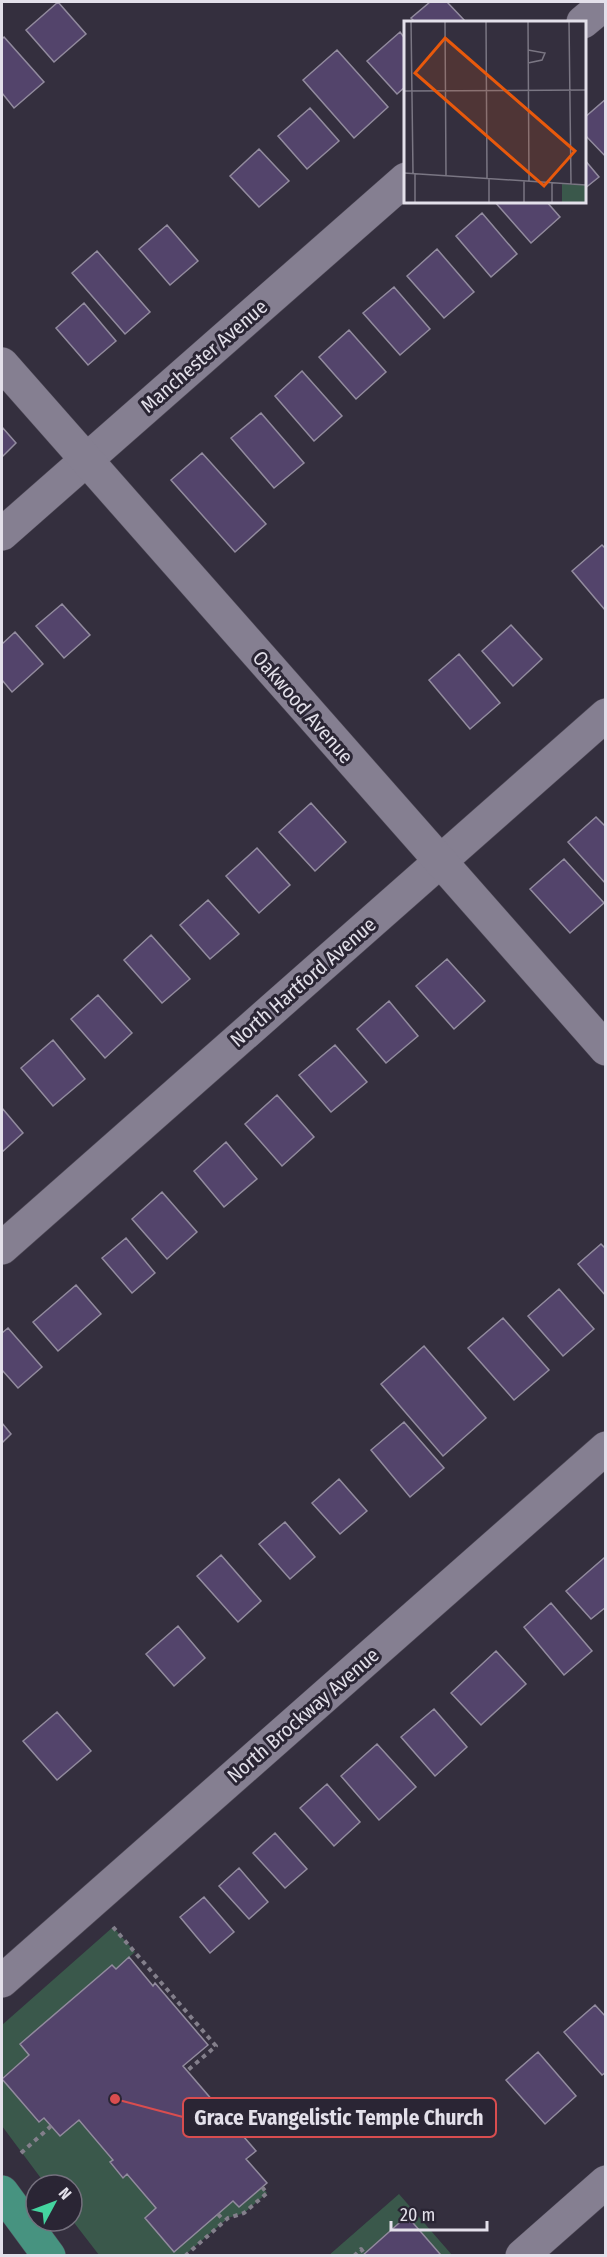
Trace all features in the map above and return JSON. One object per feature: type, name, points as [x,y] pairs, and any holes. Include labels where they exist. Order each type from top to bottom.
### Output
[{"type":"main road","points":[[2,2192],[49,2256]]},
{"type":"street","points":[[584,21],[606,3]]},
{"type":"street","name":"Manchester Avenue","points":[[2,534],[404,181]]},
{"type":"street","name":"Oakwood Avenue","points":[[2,364],[606,1049]]},
{"type":"street","name":"North Hartford Avenue","points":[[2,1248],[606,715]]},
{"type":"street","name":"North Brockway Avenue","points":[[2,1981],[606,1448]]},
{"type":"street","points":[[522,2256],[606,2182]]},
{"type":"path","points":[[113,1927],[216,2046],[188,2070]]},
{"type":"path","points":[[21,2152],[51,2126]]},
{"type":"path","points":[[185,2256],[224,2221],[244,2213],[267,2193],[262,2187]]},
{"type":"path","points":[[218,2214],[224,2221]]},
{"type":"path","points":[[354,2256],[361,2249],[364,2253]]},
{"type":"green space","points":[[113,1927],[135,1952],[116,1969],[112,1966],[20,2044],[29,2055],[2,2078],[2,2025]]},
{"type":"green space","points":[[2,2079],[38,2122],[44,2118],[60,2136],[79,2120],[113,2160],[110,2163],[123,2178],[127,2174],[156,2208],[145,2218],[174,2251],[233,2201],[239,2207],[262,2187],[267,2193],[244,2213],[228,2218],[185,2255],[99,2255],[82,2233],[84,2233],[84,2173],[37,2173],[2,2126]]},
{"type":"green space","points":[[399,2194],[452,2255],[438,2255],[440,2253],[407,2216],[362,2255],[328,2256]]},
{"type":"building","points":[[58,2],[86,34],[54,62],[26,30]]},
{"type":"building","points":[[430,2],[447,2],[465,21],[414,21],[411,18]]},
{"type":"building","points":[[400,32],[404,37],[404,88],[397,94],[367,61]]},
{"type":"building","points":[[4,37],[44,82],[14,108],[2,93],[2,39]]},
{"type":"building","points":[[337,50],[388,107],[354,138],[303,80]]},
{"type":"building","points":[[606,99],[606,157],[586,136],[586,116]]},
{"type":"building","points":[[310,108],[339,141],[307,169],[278,136]]},
{"type":"building","points":[[259,149],[289,181],[259,207],[230,176]]},
{"type":"building","points":[[586,161],[599,177],[586,187]]},
{"type":"building","points":[[495,202],[547,202],[560,217],[531,243]]},
{"type":"building","points":[[482,213],[517,254],[491,277],[456,236]]},
{"type":"building","points":[[167,225],[198,261],[170,285],[139,249]]},
{"type":"building","points":[[437,249],[474,292],[444,318],[407,276]]},
{"type":"building","points":[[97,251],[150,312],[125,334],[72,273]]},
{"type":"building","points":[[394,287],[430,329],[400,355],[363,313]]},
{"type":"building","points":[[84,303],[116,341],[88,365],[56,328]]},
{"type":"building","points":[[349,330],[386,372],[356,399],[319,357]]},
{"type":"building","points":[[302,371],[342,416],[314,441],[275,396]]},
{"type":"building","points":[[261,413],[304,463],[274,488],[231,438]]},
{"type":"building","points":[[2,427],[16,443],[2,457]]},
{"type":"building","points":[[202,453],[266,524],[235,552],[171,480]]},
{"type":"building","points":[[602,545],[606,549],[605,610],[572,571]]},
{"type":"building","points":[[62,604],[90,635],[64,658],[36,626]]},
{"type":"building","points":[[511,625],[542,659],[513,686],[482,651]]},
{"type":"building","points":[[15,632],[43,664],[12,692],[2,680],[2,644]]},
{"type":"building","points":[[459,654],[500,703],[470,729],[429,680]]},
{"type":"building","points":[[311,803],[346,842],[315,871],[279,832]]},
{"type":"building","points":[[596,817],[606,827],[606,884],[568,842]]},
{"type":"building","points":[[257,848],[290,885],[259,913],[226,876]]},
{"type":"building","points":[[564,859],[604,903],[570,933],[530,889]]},
{"type":"building","points":[[208,900],[239,934],[210,959],[180,925]]},
{"type":"building","points":[[151,935],[190,979],[162,1003],[124,960]]},
{"type":"building","points":[[447,959],[485,1001],[454,1029],[416,986]]},
{"type":"building","points":[[98,995],[132,1033],[105,1058],[71,1019]]},
{"type":"building","points":[[389,1001],[418,1036],[386,1063],[357,1029]]},
{"type":"building","points":[[53,1040],[85,1079],[53,1106],[21,1068]]},
{"type":"building","points":[[335,1045],[367,1082],[331,1112],[299,1075]]},
{"type":"building","points":[[277,1095],[314,1137],[282,1166],[245,1124]]},
{"type":"building","points":[[2,1108],[23,1133],[2,1152]]},
{"type":"building","points":[[226,1142],[257,1179],[224,1207],[194,1171]]},
{"type":"building","points":[[162,1192],[197,1232],[167,1259],[132,1219]]},
{"type":"building","points":[[126,1238],[155,1273],[132,1293],[102,1258]]},
{"type":"building","points":[[601,1244],[606,1249],[606,1296],[578,1264]]},
{"type":"building","points":[[76,1285],[101,1314],[58,1351],[33,1322]]},
{"type":"building","points":[[559,1289],[594,1329],[563,1356],[528,1316]]},
{"type":"building","points":[[503,1318],[549,1370],[514,1400],[468,1348]]},
{"type":"building","points":[[8,1328],[42,1367],[18,1388],[2,1370],[2,1333]]},
{"type":"building","points":[[424,1346],[486,1418],[443,1456],[381,1384]]},
{"type":"building","points":[[404,1422],[444,1468],[410,1497],[371,1450]]},
{"type":"building","points":[[2,1423],[11,1434],[2,1443]]},
{"type":"building","points":[[339,1479],[367,1511],[340,1534],[312,1503]]},
{"type":"building","points":[[285,1522],[315,1557],[290,1579],[259,1544]]},
{"type":"building","points":[[221,1555],[261,1601],[238,1622],[197,1576]]},
{"type":"building","points":[[604,1558],[606,1560],[606,1607],[591,1619],[566,1591]]},
{"type":"building","points":[[551,1603],[592,1651],[564,1675],[524,1627]]},
{"type":"building","points":[[178,1626],[205,1658],[174,1686],[146,1654]]},
{"type":"building","points":[[496,1651],[526,1684],[481,1725],[451,1693]]},
{"type":"building","points":[[434,1709],[467,1747],[435,1776],[401,1737]]},
{"type":"building","points":[[57,1712],[91,1751],[57,1780],[23,1741]]},
{"type":"building","points":[[377,1744],[416,1787],[379,1820],[341,1776]]},
{"type":"building","points":[[327,1784],[360,1822],[334,1846],[300,1808]]},
{"type":"building","points":[[275,1833],[307,1869],[285,1888],[253,1853]]},
{"type":"building","points":[[239,1868],[268,1902],[249,1919],[219,1886]]},
{"type":"building","points":[[204,1897],[234,1932],[210,1953],[180,1917]]},
{"type":"building","points":[[129,1957],[153,1986],[155,1983],[208,2045],[183,2066],[256,2151],[246,2159],[267,2183],[239,2207],[233,2201],[174,2252],[145,2218],[156,2208],[127,2174],[123,2178],[110,2162],[113,2160],[79,2120],[60,2136],[44,2118],[39,2122],[2,2079],[29,2055],[20,2044],[112,1965],[116,1969]]},
{"type":"building","points":[[595,2005],[606,2017],[606,2072],[602,2075],[564,2032]]},
{"type":"building","points":[[538,2052],[576,2096],[545,2124],[506,2080]]},
{"type":"building","points":[[407,2216],[440,2254],[438,2256],[362,2256]]},
{"type":"place","name":"Grace Evangelistic Temple Church","points":[[115,2099]]}]
